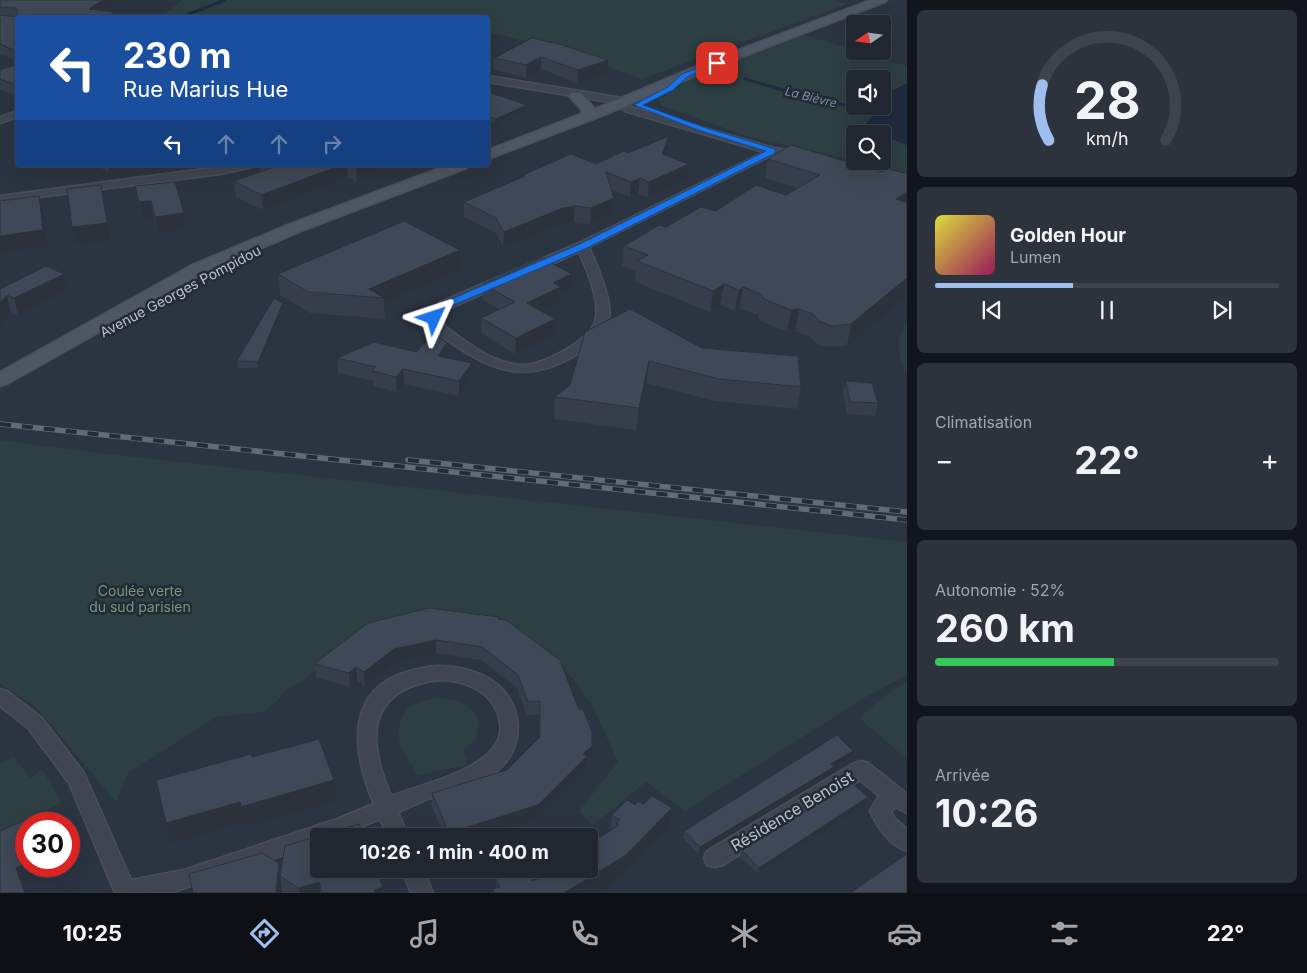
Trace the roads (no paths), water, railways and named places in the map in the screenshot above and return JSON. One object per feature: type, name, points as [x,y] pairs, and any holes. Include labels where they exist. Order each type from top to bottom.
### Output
[{"type":"main road","points":[[490,154],[548,139],[626,105],[671,88],[685,75],[881,0]]},
{"type":"main road","points":[[576,96],[589,109],[588,115]]},
{"type":"main road","points":[[490,154],[511,144],[588,115],[626,105]]},
{"type":"main road","name":"Avenue Georges Pompidou","points":[[0,380],[245,254],[457,167]]},
{"type":"main road","name":"Avenue Georges Pompidou","points":[[0,390],[90,335]]},
{"type":"street","points":[[490,79],[562,91],[626,105],[773,151],[807,155]]},
{"type":"street","points":[[562,91],[576,96],[626,105]]},
{"type":"street","points":[[0,120],[15,115]]},
{"type":"street","points":[[583,246],[592,269],[602,313],[601,326],[587,343],[542,366],[516,368],[491,362],[441,330],[434,322],[435,314],[445,305],[583,246],[773,151]]},
{"type":"street","points":[[0,199],[221,171],[239,167]]},
{"type":"street","points":[[0,696],[35,722],[77,778],[125,891],[164,885],[342,826],[386,808],[478,773],[491,765],[501,754],[507,743],[510,730],[510,718],[498,696],[489,687],[464,676],[436,673],[411,679],[390,689],[373,707],[365,729],[369,759],[375,783],[386,808],[395,828]]},
{"type":"street","name":"Résidence Benoist","points":[[715,858],[861,769],[900,799],[880,811],[888,825],[907,842]]},
{"type":"street","points":[[416,878],[422,893]]},
{"type":"water","points":[[907,83],[907,145],[891,139],[891,125],[865,125],[873,115],[891,115],[891,92]]},
{"type":"waterway","points":[[187,15],[225,0]]},
{"type":"waterway","name":"La Bièvre","points":[[745,79],[818,100],[844,105]]},
{"type":"railway","points":[[0,424],[907,520]]},
{"type":"railway","points":[[408,460],[907,512]]},
{"type":"park label","name":"Coulée verte du sud parisien","points":[[140,598]]}]
